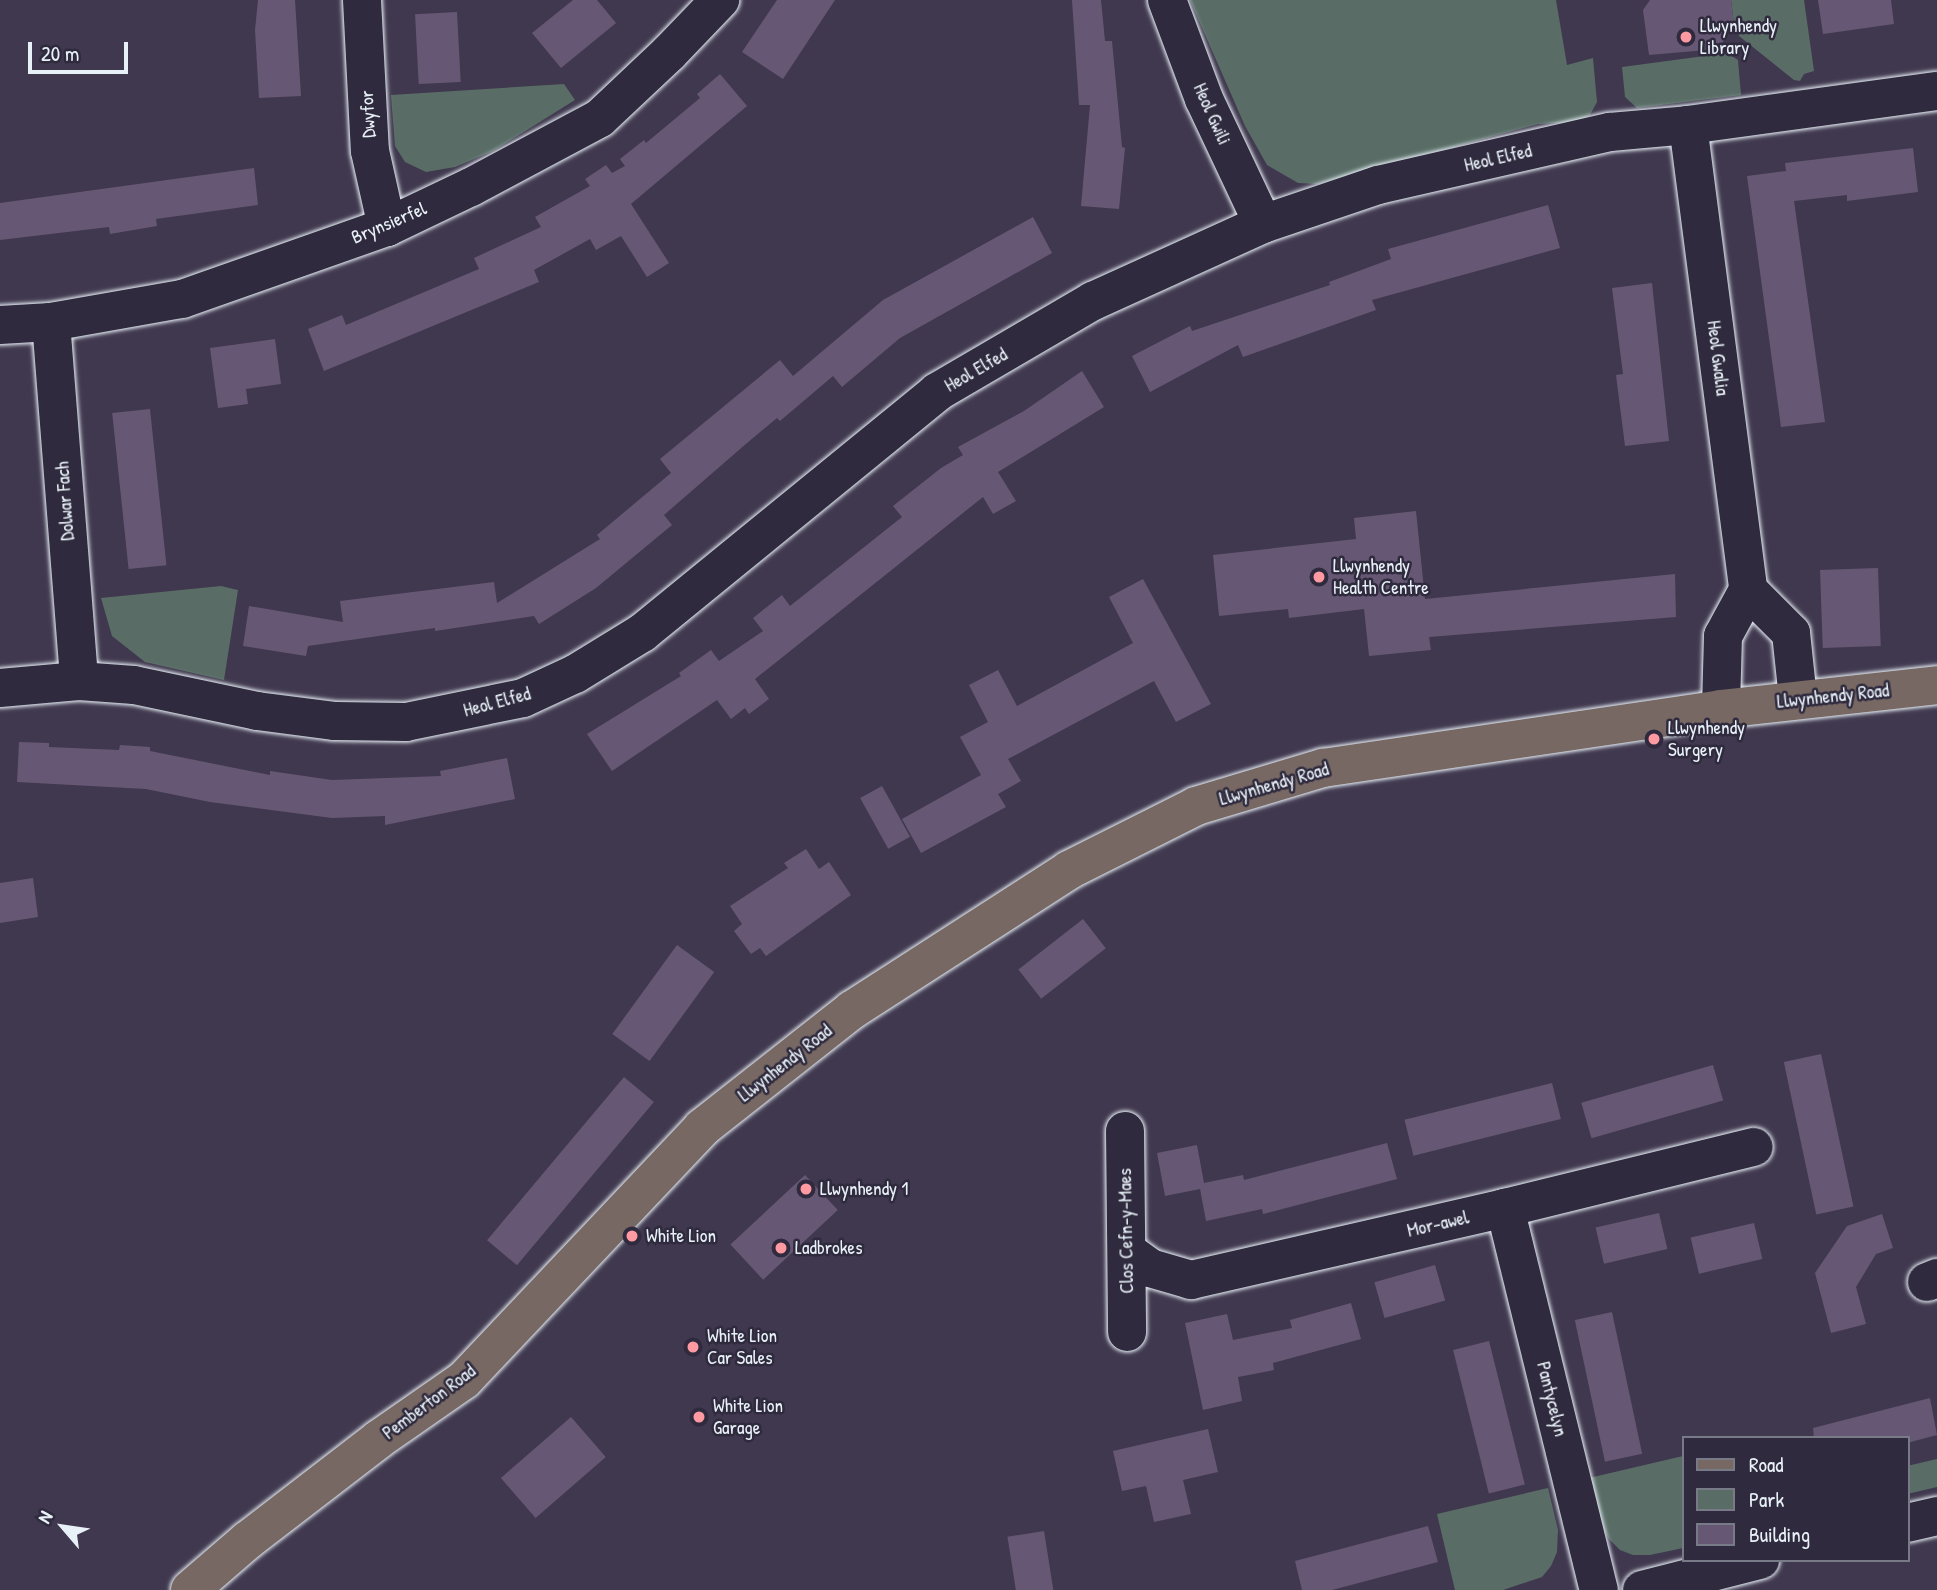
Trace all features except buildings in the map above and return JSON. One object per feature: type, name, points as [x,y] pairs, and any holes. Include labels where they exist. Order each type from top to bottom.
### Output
[{"type":"main road","name":"Llwynhendy Road","points":[[702,1128],[852,1010],[1069,870],[1195,806],[1323,768],[1798,699],[1935,690]]},
{"type":"main road","name":"Pemberton Road","points":[[190,1590],[248,1541],[368,1448],[464,1380],[702,1128]]},
{"type":"street","name":"Dwyfor","points":[[362,0],[370,151],[387,227]]},
{"type":"street","name":"Brynsierfel","points":[[0,325],[51,322],[182,299],[387,227],[600,118],[669,54],[720,0]]},
{"type":"street","name":"Heol Gwili","points":[[1167,0],[1203,99],[1264,224]]},
{"type":"street","name":"Heol Elfed","points":[[0,688],[79,681],[134,685],[257,711],[335,721],[406,722],[523,698],[575,674],[642,633],[937,393],[1093,301],[1264,224],[1378,185],[1610,132],[1688,125],[1937,91]]},
{"type":"street","name":"Heol Gwalia","points":[[1688,125],[1748,590]]},
{"type":"street","name":"Dolwar Fach","points":[[51,322],[79,681]]},
{"type":"street","points":[[1721,709],[1723,636],[1748,590],[1791,633],[1798,699]]},
{"type":"street","name":"Clos Cefn-y-Maes","points":[[1125,1131],[1127,1332]]},
{"type":"street","name":"Mor-awel","points":[[1127,1251],[1150,1268],[1191,1279],[1505,1209],[1754,1147]]},
{"type":"street","name":"Pantycelyn","points":[[1505,1209],[1599,1590]]},
{"type":"street","points":[[1909,1523],[1937,1516]]},
{"type":"street","points":[[1642,1590],[1752,1562]]},
{"type":"green space","points":[[1190,0],[1556,0],[1567,65],[1593,58],[1597,102],[1590,115],[1578,122],[1538,124],[1318,184],[1298,183],[1267,165],[1245,126]]},
{"type":"green space","points":[[1731,0],[1804,0],[1814,71],[1804,74],[1800,81],[1794,80],[1739,36],[1737,25],[1734,25]]},
{"type":"green space","points":[[1727,53],[1738,60],[1741,95],[1637,108],[1625,97],[1622,67]]},
{"type":"green space","points":[[564,84],[575,100],[493,151],[455,167],[426,172],[405,162],[395,146],[391,95]]},
{"type":"green space","points":[[221,586],[238,590],[224,680],[145,662],[112,636],[101,598]]},
{"type":"green space","points":[[1682,1456],[1682,1548],[1650,1555],[1633,1555],[1620,1550],[1609,1539],[1598,1520],[1589,1478]]},
{"type":"green space","points":[[1937,1459],[1937,1487],[1909,1494],[1909,1466]]},
{"type":"green space","points":[[1548,1488],[1558,1530],[1557,1552],[1542,1577],[1503,1590],[1455,1590],[1437,1514]]},
{"type":"place","name":"Llwynhendy Library","points":[[1686,37]]},
{"type":"place","name":"Llwynhendy Health Centre","points":[[1319,577]]},
{"type":"place","name":"Llwynhendy Surgery","points":[[1654,739]]},
{"type":"place","name":"Llwynhendy 1","points":[[806,1189]]},
{"type":"place","name":"White Lion","points":[[632,1236]]},
{"type":"place","name":"Ladbrokes","points":[[781,1248]]},
{"type":"place","name":"White Lion Car Sales","points":[[693,1347]]},
{"type":"place","name":"White Lion Garage","points":[[699,1417]]}]
